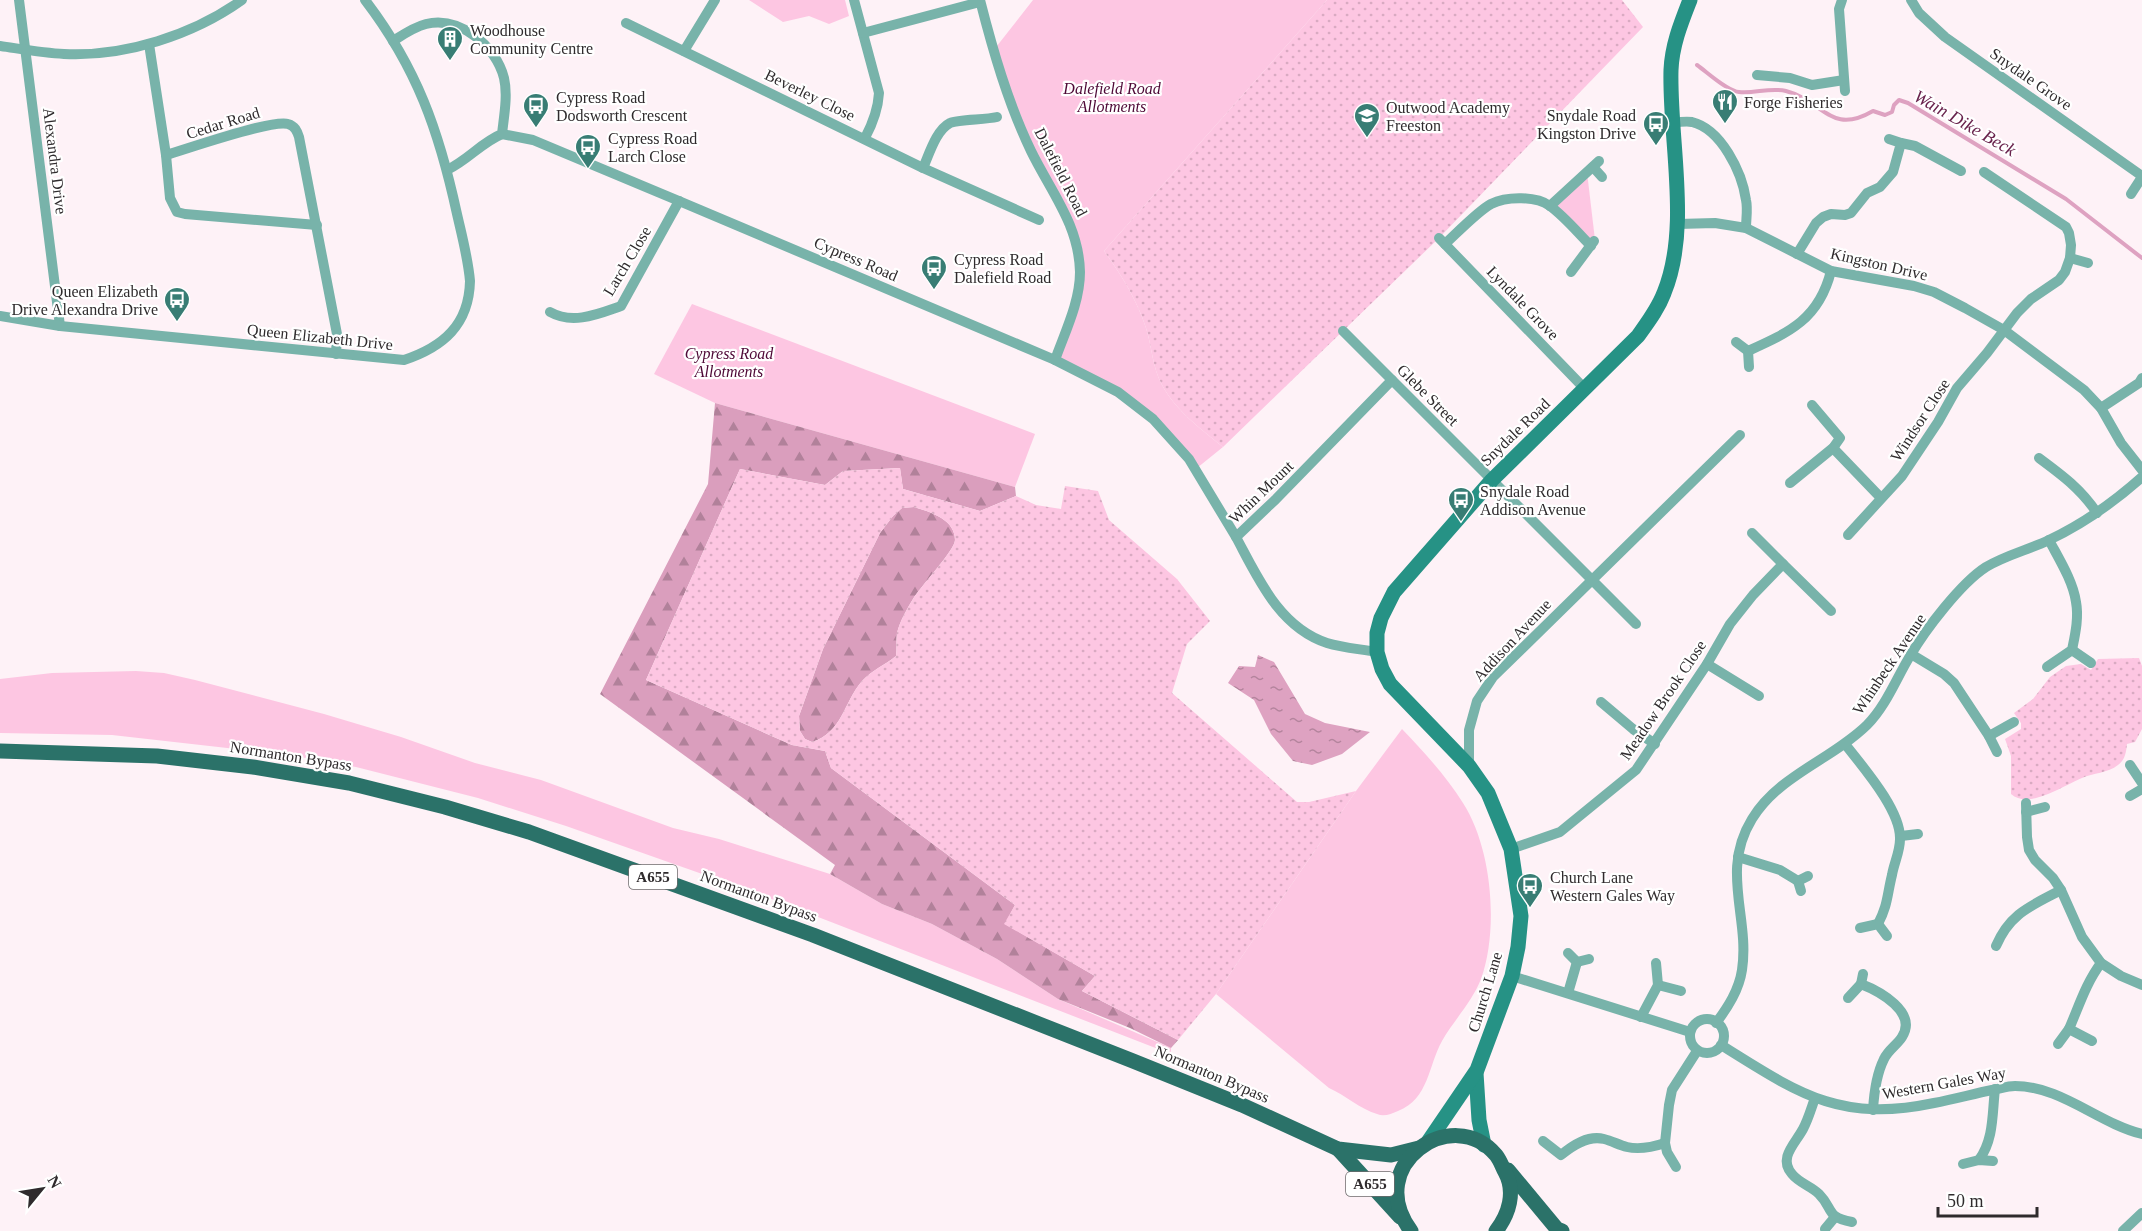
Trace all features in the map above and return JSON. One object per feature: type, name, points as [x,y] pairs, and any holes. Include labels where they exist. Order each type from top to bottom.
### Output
[{"type":"main road","name":"Normanton Bypass","points":[[0,751],[157,756],[253,766],[349,783],[445,807],[529,832],[813,935],[1150,1067],[1242,1105],[1338,1149],[1390,1155],[1444,1137],[1455,1136],[1468,1138],[1484,1145]]},
{"type":"main road","points":[[1406,1225],[1398,1208],[1396,1188],[1398,1178],[1403,1166],[1423,1145]]},
{"type":"main road","points":[[1484,1145],[1497,1156],[1554,1230]]},
{"type":"main road","name":"Normanton Bypass","points":[[1338,1149],[1406,1225]]},
{"type":"main road","points":[[1496,1231],[1505,1220],[1509,1210],[1511,1192],[1509,1179],[1497,1156]]},
{"type":"street","name":"Alexandra Drive","points":[[20,0],[60,326]]},
{"type":"street","points":[[0,46],[76,54],[108,52],[149,44],[182,32],[225,12],[242,0]]},
{"type":"street","name":"Queen Elizabeth Drive","points":[[0,316],[60,326],[404,360],[436,346],[457,327],[470,296],[470,281],[447,170],[426,103],[393,41],[365,0]]},
{"type":"street","points":[[684,51],[715,0]]},
{"type":"street","points":[[854,0],[879,93],[874,120],[865,138]]},
{"type":"street","name":"Snydale Road","points":[[1511,849],[1488,793],[1469,766],[1390,684],[1377,652],[1377,633],[1381,618],[1395,592],[1492,480],[1638,336],[1665,293],[1674,259],[1678,224],[1671,69],[1677,32],[1690,0]]},
{"type":"street","points":[[1757,75],[1790,78],[1812,85],[1845,86],[1839,9],[1842,0]]},
{"type":"street","name":"Snydale Grove","points":[[1911,0],[1919,13],[1945,37],[2142,176],[2131,194]]},
{"type":"street","points":[[863,33],[980,1]]},
{"type":"street","name":"Dalefield Road","points":[[980,1],[993,51],[1021,127],[1031,150],[1065,210],[1075,235],[1080,273],[1076,302],[1055,360]]},
{"type":"street","name":"Beverley Close","points":[[626,23],[923,168],[1039,220]]},
{"type":"street","points":[[393,41],[411,30],[428,24],[447,24],[465,30],[484,42],[497,59],[504,79],[502,134],[447,170]]},
{"type":"street","name":"Cedar Road","points":[[149,44],[166,155],[170,198],[177,212],[317,225]]},
{"type":"street","points":[[923,168],[941,130],[950,123],[997,117]]},
{"type":"street","points":[[1673,123],[1690,121],[1705,128],[1721,140],[1735,166],[1746,200],[1746,228]]},
{"type":"street","name":"Cedar Road","points":[[166,155],[267,125],[288,124],[295,128],[299,137],[317,225],[337,334],[336,354]]},
{"type":"street","name":"Cypress Road","points":[[502,134],[533,140],[679,201],[1055,360],[1118,392],[1153,419],[1197,468],[1236,537]]},
{"type":"street","points":[[1889,139],[1915,146],[1961,171]]},
{"type":"street","points":[[1797,254],[1816,223],[1823,217],[1831,214],[1851,213],[1867,193],[1880,187],[1893,171],[1901,143]]},
{"type":"street","points":[[1571,272],[1593,243],[1550,206],[1596,164],[1602,177]]},
{"type":"street","points":[[1984,172],[2066,227],[2069,232],[2070,258],[2065,272],[2059,280],[2024,305],[2004,330]]},
{"type":"street","name":"Lyndale Grove","points":[[1550,206],[1541,201],[1527,199],[1504,200],[1491,204],[1442,241],[1585,389]]},
{"type":"street","name":"Larch Close","points":[[550,312],[558,317],[581,318],[621,306],[679,201]]},
{"type":"street","name":"Kingston Drive","points":[[1678,224],[1715,223],[1746,228],[1831,271],[1895,282],[1934,292],[2004,330],[2069,377],[2101,408],[2121,443],[2142,470]]},
{"type":"street","points":[[2070,258],[2088,263]]},
{"type":"street","points":[[1748,351],[1779,337],[1803,320],[1821,300],[1831,271]]},
{"type":"street","name":"Windsor Close","points":[[1848,535],[1902,476],[1957,388],[2004,330]]},
{"type":"street","name":"Glebe Street","points":[[1343,331],[1492,480]]},
{"type":"street","points":[[1736,342],[1748,351],[1749,367]]},
{"type":"street","points":[[2101,408],[2139,383],[2142,378]]},
{"type":"street","name":"Whin Mount","points":[[1377,652],[1327,642],[1309,634],[1292,622],[1276,607],[1236,537],[1392,380]]},
{"type":"street","points":[[1790,483],[1833,448],[1840,438],[1812,405]]},
{"type":"street","name":"Addison Avenue","points":[[1469,766],[1469,729],[1477,701],[1493,677],[1740,435]]},
{"type":"street","points":[[1833,448],[1881,498]]},
{"type":"street","points":[[2039,458],[2087,497],[2097,513]]},
{"type":"street","points":[[2046,479],[2054,469]]},
{"type":"street","name":"Whinbeck Avenue","points":[[1716,1023],[1730,1004],[1742,970],[1742,932],[1737,895],[1738,857],[1744,834],[1762,805],[1793,777],[1845,744],[1867,724],[1883,704],[1911,654],[1968,581],[1986,567],[2049,540],[2097,513],[2142,477]]},
{"type":"street","points":[[1492,480],[1636,624]]},
{"type":"street","points":[[1752,533],[1831,612]]},
{"type":"street","points":[[2047,667],[2072,650],[2077,621],[2077,603],[2072,587],[2049,540]]},
{"type":"street","name":"Meadow Brook Close","points":[[1511,849],[1560,832],[1636,770],[1741,609],[1783,564]]},
{"type":"street","points":[[2072,650],[2091,663]]},
{"type":"street","points":[[1911,654],[1944,674],[1954,683],[1989,736],[1997,753]]},
{"type":"street","points":[[1707,664],[1759,696]]},
{"type":"street","points":[[1601,702],[1655,744]]},
{"type":"street","points":[[1989,736],[2014,722]]},
{"type":"street","points":[[1845,744],[1884,797],[1895,816],[1901,836],[1887,909],[1878,924],[1860,928]]},
{"type":"street","points":[[2130,765],[2142,783]]},
{"type":"street","points":[[2130,796],[2142,789]]},
{"type":"street","points":[[2045,807],[2026,808],[2030,850],[2035,860],[2053,878],[2061,890],[2082,937],[2102,963],[2121,976],[2142,985]]},
{"type":"street","points":[[1901,836],[1918,834]]},
{"type":"street","name":"Church Lane","points":[[1423,1145],[1476,1073],[1512,976],[1521,916],[1511,849]]},
{"type":"street","points":[[1738,857],[1780,870],[1802,883]]},
{"type":"street","points":[[1996,946],[2007,923],[2061,890]]},
{"type":"street","points":[[1878,924],[1887,936]]},
{"type":"street","points":[[1568,953],[1577,962]]},
{"type":"street","points":[[1577,962],[1589,959]]},
{"type":"street","points":[[1568,993],[1577,962]]},
{"type":"street","points":[[1641,1017],[1658,985],[1656,963]]},
{"type":"street","points":[[2058,1044],[2069,1029],[2091,976],[2102,963]]},
{"type":"street","points":[[1512,976],[1690,1032]]},
{"type":"street","points":[[1848,998],[1862,979],[1888,998],[1904,1017],[1905,1028],[1902,1037],[1885,1056],[1878,1071],[1873,1110]]},
{"type":"street","points":[[1658,985],[1681,991]]},
{"type":"street","points":[[1710,1020],[1716,1023],[1723,1033],[1721,1045],[1710,1053],[1697,1051],[1691,1042],[1690,1032],[1698,1022],[1710,1020]]},
{"type":"street","points":[[2069,1029],[2092,1041]]},
{"type":"street","name":"Western Gales Way","points":[[1721,1045],[1798,1092],[1841,1106],[1873,1110],[1934,1103],[2013,1086],[2052,1093],[2124,1130],[2142,1134]]},
{"type":"street","points":[[1676,1167],[1667,1152],[1665,1126],[1672,1090],[1697,1051]]},
{"type":"street","name":"Church Lane","points":[[1476,1073],[1479,1120],[1484,1145]]},
{"type":"street","points":[[1979,1160],[1987,1150],[1991,1137],[1995,1089]]},
{"type":"street","points":[[1815,1098],[1804,1128],[1786,1158],[1791,1173],[1818,1193],[1835,1217],[1852,1222]]},
{"type":"street","points":[[1543,1141],[1561,1155],[1572,1146],[1592,1138],[1603,1138],[1629,1148],[1653,1147],[1665,1143]]},
{"type":"street","points":[[1963,1164],[1979,1160],[1993,1161]]},
{"type":"street","points":[[2123,1231],[2142,1213]]},
{"type":"street","points":[[1825,1229],[1835,1217]]},
{"type":"green space","points":[[749,0],[845,0],[849,16],[829,24],[809,16],[783,22]]},
{"type":"green space","name":"Dalefield Road Allotments","points":[[1033,0],[1327,0],[1104,251],[1138,307],[1162,385],[1181,411],[1223,447],[1197,468],[1153,419],[1055,360],[1076,302],[1075,235],[1044,175],[993,51]]},
{"type":"green space","name":"Outwood Academy Freeston","points":[[1327,0],[1622,0],[1643,27],[1439,238],[1223,447],[1181,411],[1162,385],[1138,307],[1104,251]]},
{"type":"green space","points":[[1587,172],[1595,240],[1591,246],[1550,206]]},
{"type":"green space","name":"Cypress Road Allotments","points":[[692,304],[1035,434],[1015,487],[715,403],[654,374]]},
{"type":"green space","points":[[715,403],[1015,487],[1016,496],[980,511],[903,489],[900,468],[843,471],[825,485],[740,469],[646,680],[792,745],[825,751],[831,768],[1015,905],[1005,924],[1095,976],[1082,991],[1178,1040],[1171,1048],[1130,1028],[1058,999],[997,959],[932,924],[882,904],[830,874],[835,865],[600,694],[708,484]]},
{"type":"green space","points":[[900,468],[903,489],[980,511],[1016,496],[1036,505],[1061,509],[1065,486],[1098,491],[1109,520],[1177,579],[1210,621],[1187,644],[1172,693],[1297,802],[1309,802],[1356,791],[1216,994],[1178,1040],[1082,991],[1095,976],[1004,924],[1015,905],[831,768],[825,751],[792,745],[646,680],[740,469],[825,485],[843,471]],"holes":[[[914,507],[934,514],[946,522],[954,533],[953,545],[917,593],[904,615],[897,633],[896,656],[862,681],[842,716],[830,731],[812,742],[805,739],[800,731],[799,716],[823,649],[880,533],[902,508]]]},
{"type":"green space","points":[[914,507],[934,514],[946,522],[954,533],[953,545],[917,593],[904,615],[897,633],[896,656],[862,681],[842,716],[830,731],[812,742],[805,739],[800,731],[799,716],[823,649],[880,533],[902,508]]},
{"type":"green space","points":[[2139,658],[2142,666],[2142,729],[2135,742],[2127,744],[2125,756],[2120,763],[2110,770],[2086,776],[2037,798],[2018,798],[2011,794],[2011,756],[2005,739],[2021,729],[2021,723],[2014,713],[2033,699],[2050,677],[2066,666],[2081,664],[2091,670],[2098,659]]},
{"type":"green space","points":[[136,671],[164,673],[195,680],[324,714],[401,737],[475,763],[541,780],[673,828],[719,839],[830,874],[882,904],[932,924],[997,959],[1058,999],[1171,1048],[1171,1054],[759,894],[566,826],[478,798],[356,767],[289,755],[112,735],[0,733],[0,679],[52,673]]},
{"type":"green space","points":[[1402,729],[1449,783],[1473,821],[1481,842],[1490,889],[1490,937],[1481,979],[1442,1041],[1422,1090],[1408,1106],[1388,1115],[1382,1115],[1365,1109],[1329,1088],[1216,994],[1356,791]]},
{"type":"water","points":[[1258,655],[1274,662],[1305,714],[1325,723],[1370,732],[1342,754],[1312,765],[1293,761],[1271,734],[1254,700],[1228,683],[1239,666],[1255,667]]},
{"type":"waterway","name":"Wain Dike Beck","points":[[1697,65],[1734,91],[1786,91],[1810,102],[1828,114],[1847,120],[1873,111],[1885,115],[1892,112],[1899,100],[1908,103],[2066,199],[2142,258]]},
{"type":"place","name":"Woodhouse Community Centre","points":[[450,62]]},
{"type":"place","name":"Forge Fisheries","points":[[1725,125]]},
{"type":"place","name":"Cypress Road Dodsworth Crescent","points":[[536,129]]},
{"type":"place","name":"Outwood Academy Freeston","points":[[1367,139]]},
{"type":"place","name":"Snydale Road Kingston Drive","points":[[1656,147]]},
{"type":"place","name":"Cypress Road Larch Close","points":[[588,170]]},
{"type":"place","name":"Cypress Road Dalefield Road","points":[[934,291]]},
{"type":"place","name":"Queen Elizabeth Drive Alexandra Drive","points":[[177,323]]},
{"type":"place","name":"Snydale Road Addison Avenue","points":[[1461,523]]},
{"type":"place","name":"Church Lane Western Gales Way","points":[[1530,909]]}]
